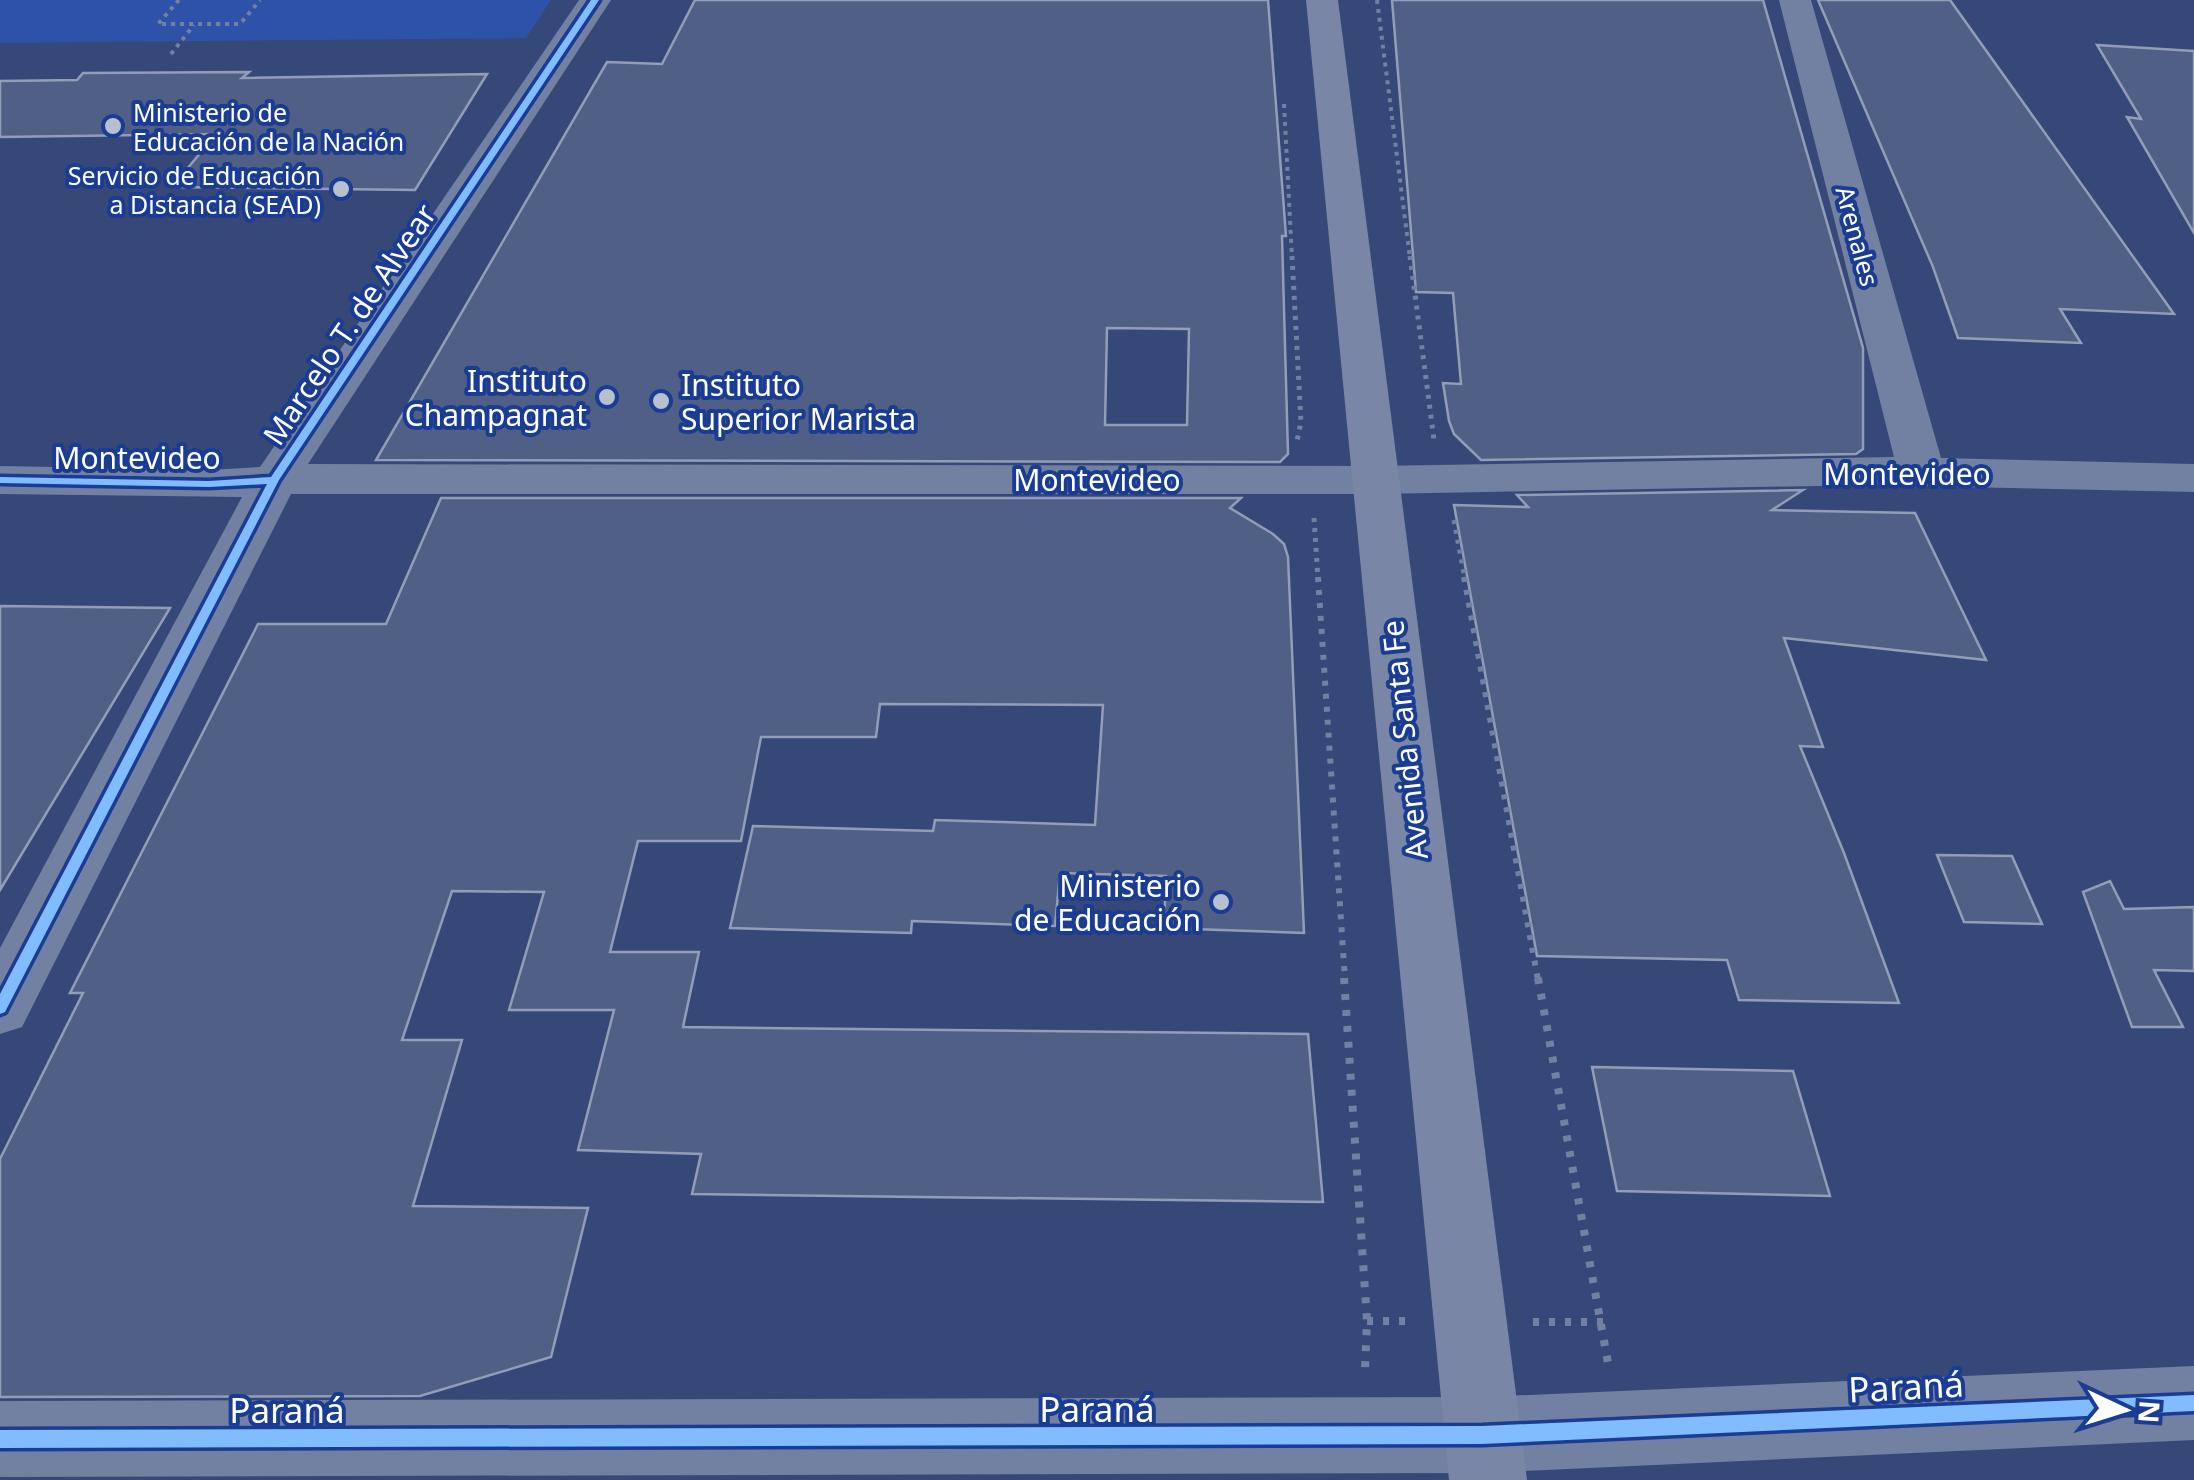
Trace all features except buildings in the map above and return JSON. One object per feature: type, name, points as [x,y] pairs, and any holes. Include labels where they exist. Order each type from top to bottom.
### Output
[{"type":"main road","name":"Avenida Santa Fe","points":[[1322,0],[1485,1457]]},
{"type":"street","name":"Marcelo T. de Alvear","points":[[0,1008],[274,480],[595,0]]},
{"type":"street","name":"Arenales","points":[[1795,0],[1920,471]]},
{"type":"street","name":"Montevideo","points":[[0,480],[209,484],[274,480],[1375,480],[1920,471],[2194,478]]},
{"type":"street","name":"Paraná","points":[[0,1438],[1364,1436],[1485,1457],[1618,1430],[2194,1403]]},
{"type":"path","points":[[179,0],[158,24],[240,24],[260,0]]},
{"type":"path","points":[[1377,0],[1430,423],[1441,479],[1454,515],[1602,1322],[1618,1430]]},
{"type":"path","points":[[171,54],[194,24]]},
{"type":"path","points":[[1283,96],[1301,422],[1288,480],[1314,516],[1367,1321],[1364,1436]]},
{"type":"shaded area","points":[[0,0],[551,0],[526,38],[0,43]]},
{"type":"cycle path","points":[[0,1008],[274,480],[595,0]]},
{"type":"cycle path","points":[[0,480],[209,484],[274,480]]},
{"type":"cycle path","points":[[0,1439],[1482,1435],[2194,1403]]},
{"type":"place","name":"Ministerio de Educación de la Nación","points":[[113,126]]},
{"type":"place","name":"Servicio de Educación a Distancia (SEAD)","points":[[341,189]]},
{"type":"place","name":"Instituto Champagnat","points":[[607,397]]},
{"type":"place","name":"Instituto Superior Marista","points":[[661,401]]},
{"type":"place","name":"Ministerio de Educación","points":[[1221,902]]}]
